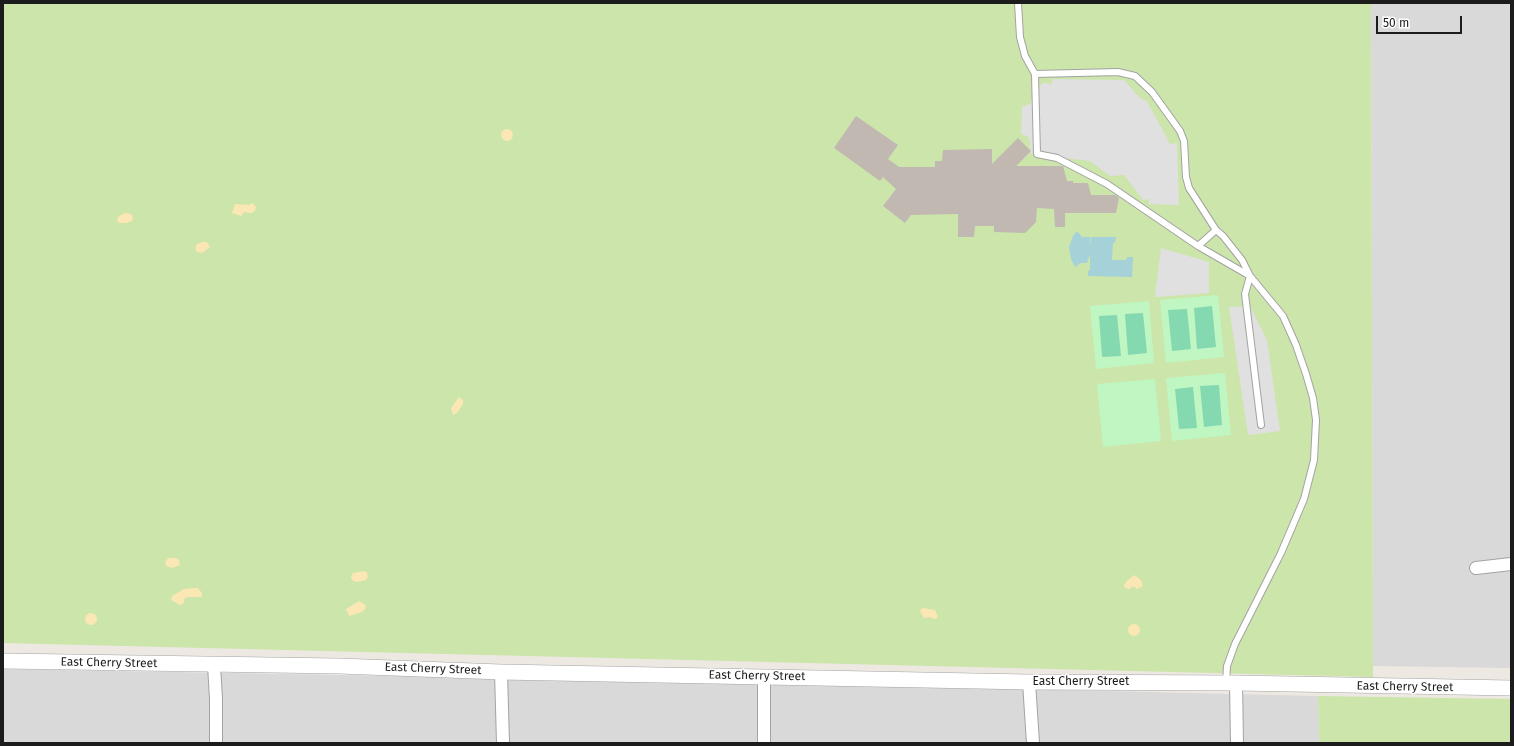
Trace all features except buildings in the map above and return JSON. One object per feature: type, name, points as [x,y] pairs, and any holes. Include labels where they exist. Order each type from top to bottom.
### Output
[{"type":"street","points":[[1476,568],[1511,564]]},
{"type":"street","name":"East Cherry Street","points":[[3,661],[340,666],[501,672],[1029,682],[1231,683],[1511,688]]},
{"type":"street","points":[[214,665],[216,743]]},
{"type":"street","points":[[501,672],[503,743]]},
{"type":"street","points":[[764,676],[764,743]]},
{"type":"street","points":[[1029,682],[1033,743]]},
{"type":"street","points":[[1231,683],[1238,743]]},
{"type":"lane","points":[[1018,3],[1020,37],[1026,56],[1035,74],[1036,154],[1057,158],[1107,184],[1198,246],[1250,276]]},
{"type":"lane","points":[[1035,74],[1118,72],[1135,76],[1152,92],[1180,131],[1184,141],[1186,177],[1189,188],[1216,230],[1223,236],[1242,260],[1250,276],[1283,316],[1296,346],[1313,398],[1316,441],[1314,460],[1304,499],[1280,553],[1236,642],[1227,666],[1231,683]]},
{"type":"lane","points":[[1198,246],[1216,230]]},
{"type":"lane","points":[[1250,276],[1245,294],[1262,425]]},
{"type":"shaded area","points":[[1371,3],[1511,3],[1511,668],[1373,666]]},
{"type":"shaded area","points":[[1053,79],[1124,80],[1140,98],[1147,101],[1170,144],[1177,143],[1179,205],[1149,204],[1149,199],[1143,200],[1124,175],[1110,176],[1090,161],[1031,154],[1030,141],[1027,136],[1021,134],[1022,107],[1030,104],[1042,83],[1051,84]]},
{"type":"shaded area","points":[[1161,248],[1209,262],[1209,293],[1155,297]]},
{"type":"shaded area","points":[[1250,306],[1267,340],[1280,431],[1248,435],[1229,307]]},
{"type":"shaded area","points":[[3,669],[685,681],[1318,696],[1319,743],[3,743]]},
{"type":"green space","points":[[3,3],[1371,3],[1373,677],[3,643]]},
{"type":"green space","points":[[1218,295],[1224,357],[1166,363],[1160,300]]},
{"type":"green space","points":[[1149,301],[1154,363],[1096,369],[1090,306]]},
{"type":"green space","points":[[1212,306],[1216,347],[1197,349],[1194,308]]},
{"type":"green space","points":[[1187,309],[1191,349],[1172,351],[1168,310]]},
{"type":"green space","points":[[1143,313],[1147,353],[1128,355],[1125,314]]},
{"type":"green space","points":[[1117,315],[1121,356],[1102,357],[1099,316]]},
{"type":"green space","points":[[1225,373],[1231,435],[1172,441],[1166,378]]},
{"type":"green space","points":[[1155,379],[1161,441],[1103,447],[1097,384]]},
{"type":"green space","points":[[1219,385],[1222,425],[1204,427],[1200,386]]},
{"type":"green space","points":[[1193,387],[1197,428],[1179,429],[1175,389]]},
{"type":"green space","points":[[1318,696],[1511,699],[1511,743],[1319,743]]},
{"type":"sand","points":[[507,129],[511,131],[513,135],[511,139],[507,141],[503,139],[501,135],[503,131]]},
{"type":"sand","points":[[252,203],[256,207],[255,211],[251,213],[244,212],[241,216],[232,213],[235,204],[249,205]]},
{"type":"sand","points":[[124,213],[131,214],[133,217],[132,221],[119,223],[117,220],[118,217]]},
{"type":"sand","points":[[207,242],[210,247],[202,253],[197,252],[195,248],[197,244]]},
{"type":"sand","points":[[459,397],[463,400],[463,404],[457,413],[453,415],[451,408]]},
{"type":"sand","points":[[168,558],[176,558],[179,560],[180,565],[172,568],[166,566],[165,562]]},
{"type":"sand","points":[[364,571],[367,573],[368,577],[366,580],[357,582],[353,581],[351,577],[353,573]]},
{"type":"sand","points":[[1134,575],[1141,580],[1143,586],[1137,589],[1133,586],[1129,589],[1125,588],[1124,585]]},
{"type":"sand","points":[[198,588],[202,593],[202,597],[187,597],[184,599],[184,603],[180,605],[171,600],[172,596],[184,589]]},
{"type":"sand","points":[[359,601],[366,605],[365,609],[362,612],[349,616],[346,609]]},
{"type":"sand","points":[[922,608],[935,610],[938,617],[935,619],[929,617],[924,618],[920,611]]},
{"type":"sand","points":[[89,613],[93,613],[97,619],[93,625],[89,625],[85,621],[85,617]]},
{"type":"sand","points":[[1132,624],[1136,624],[1140,630],[1136,636],[1132,636],[1128,632],[1128,628]]},
{"type":"water","points":[[1077,231],[1082,237],[1090,237],[1090,246],[1091,237],[1116,237],[1115,242],[1113,243],[1112,260],[1126,260],[1127,257],[1133,257],[1132,277],[1088,276],[1088,271],[1090,270],[1090,254],[1087,263],[1081,263],[1075,267],[1071,259],[1069,247],[1073,236]]}]
